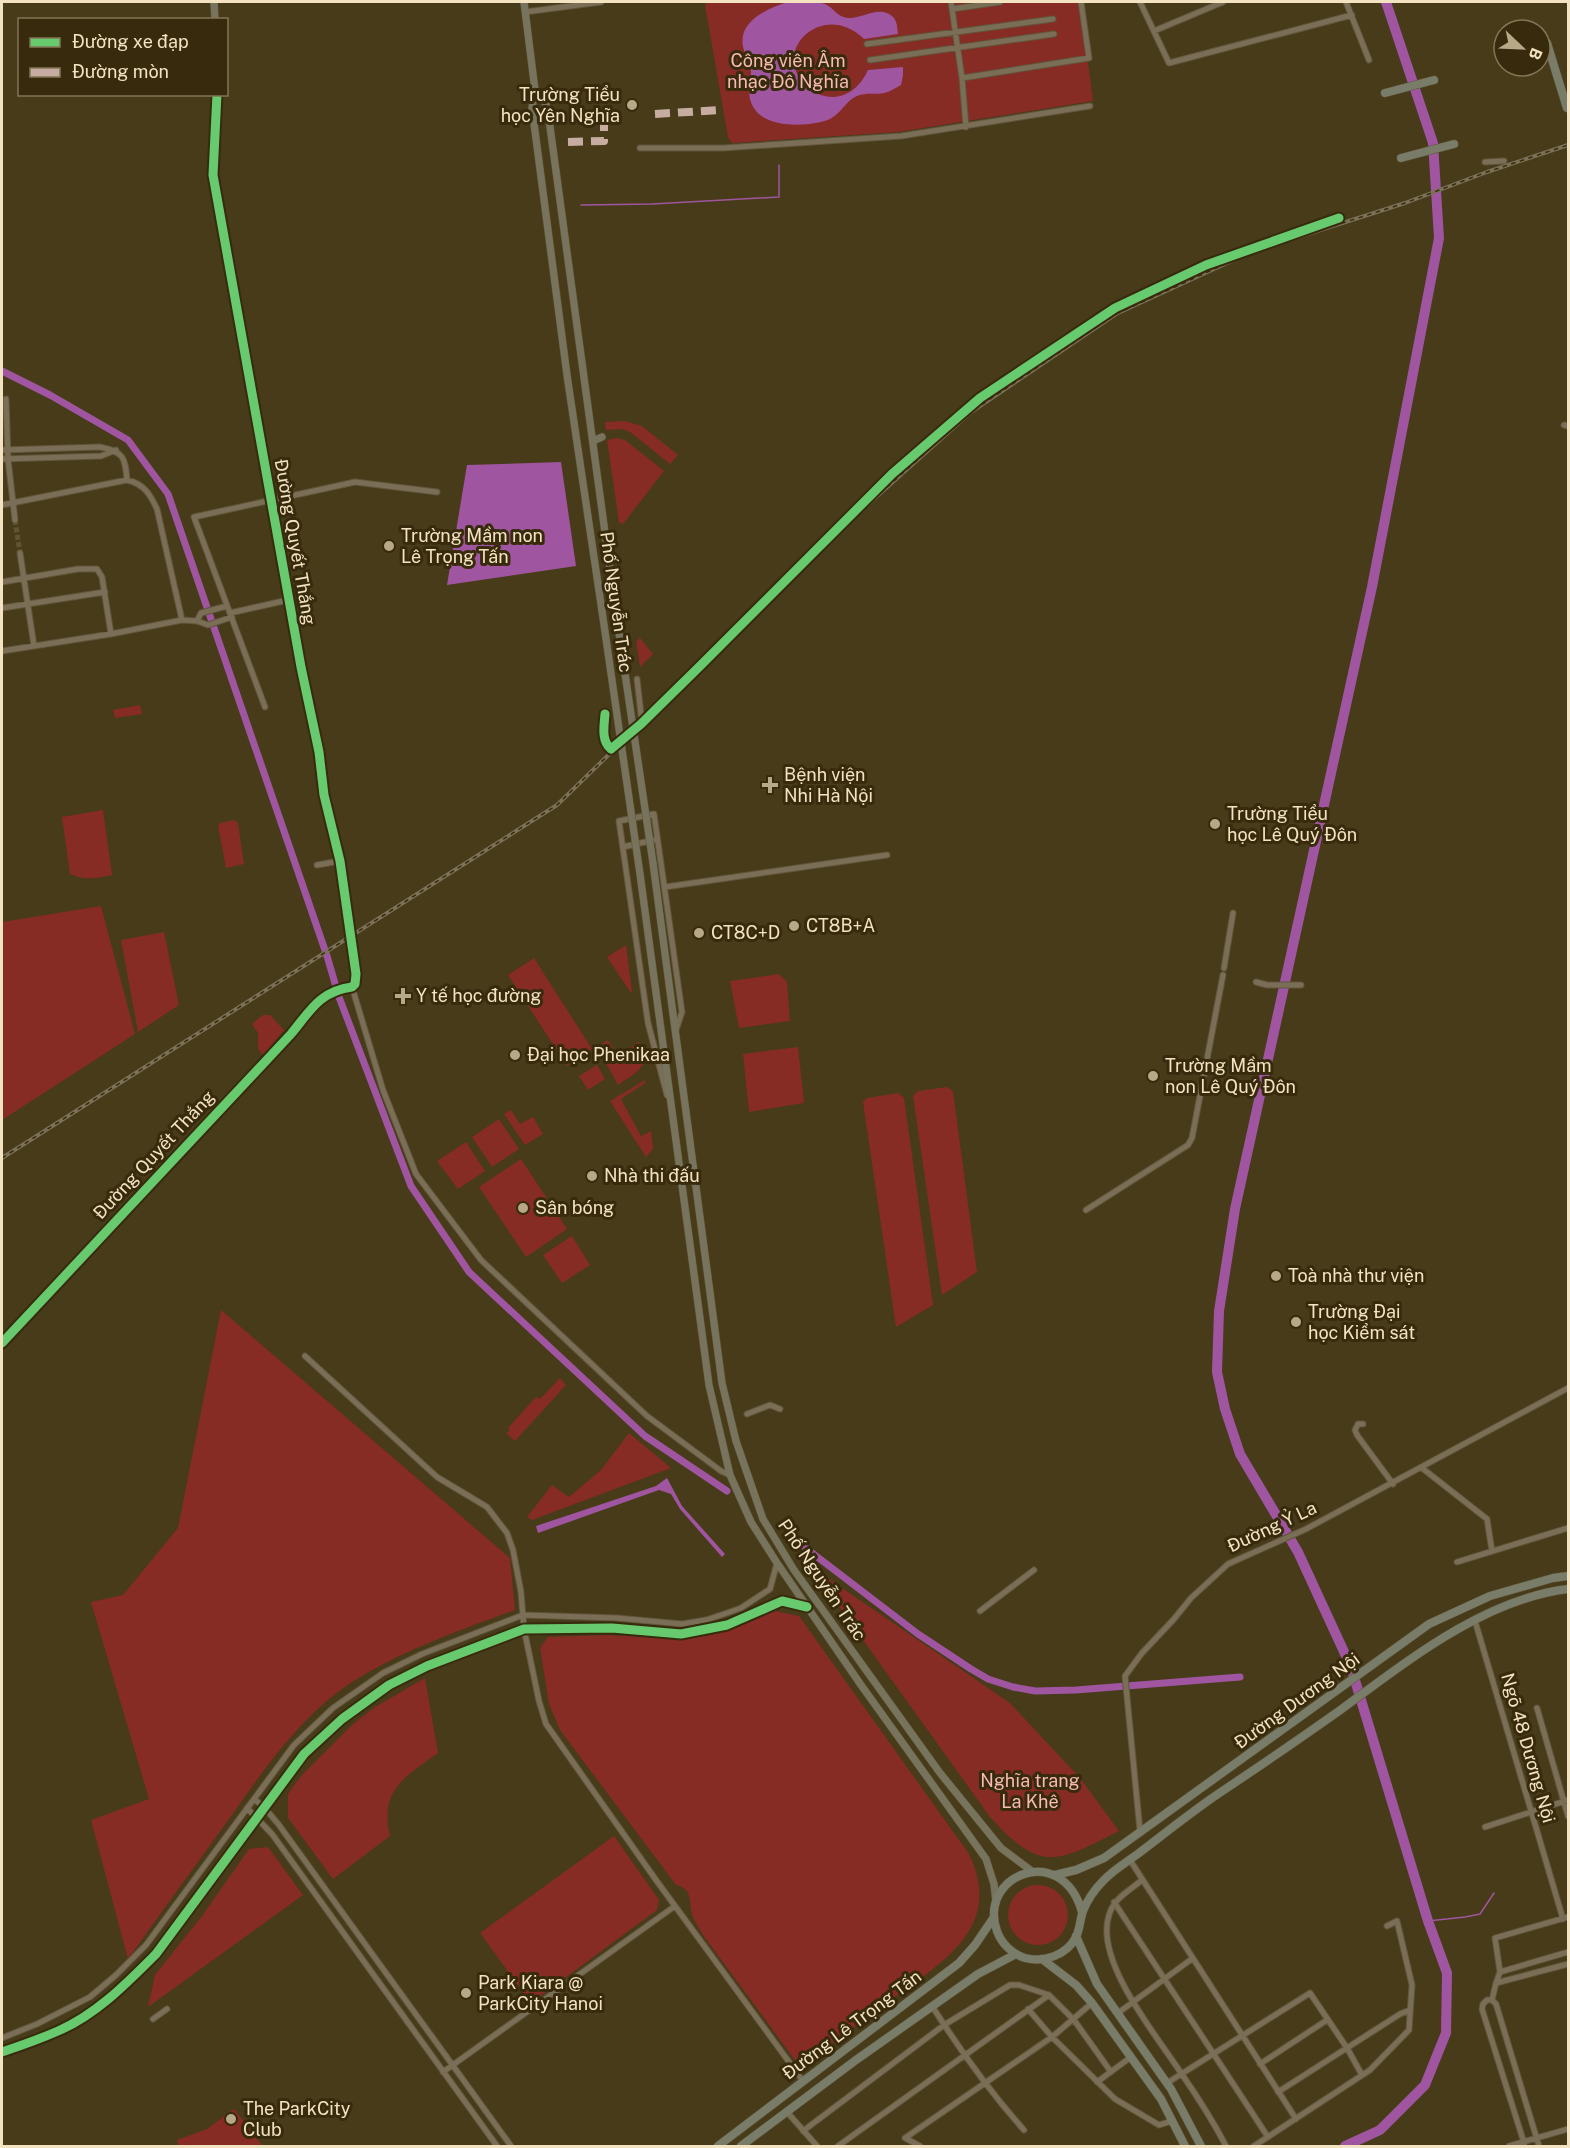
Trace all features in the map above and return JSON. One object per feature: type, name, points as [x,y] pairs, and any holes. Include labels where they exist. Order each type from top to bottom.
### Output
[{"type":"main road","points":[[214,2],[215,18]]},
{"type":"main road","name":"Phố Nguyễn Trác","points":[[524,2],[535,90],[533,119],[567,375],[640,874],[709,1385],[730,1475],[751,1522],[777,1563],[986,1859],[994,1884],[996,1903]]},
{"type":"main road","points":[[1552,60],[1567,108]]},
{"type":"main road","points":[[1385,93],[1434,80]]},
{"type":"main road","name":"Phố Nguyễn Trác","points":[[535,90],[546,104],[548,112],[614,599],[653,863],[722,1383],[736,1441],[763,1519],[794,1570],[940,1773],[1001,1848],[1033,1872]]},
{"type":"main road","name":"Đường Quyết Thắng","points":[[2,1343],[291,1034],[322,997],[332,991],[355,984],[356,974],[340,861],[324,795],[319,752],[288,600],[213,175],[217,96]]},
{"type":"main road","points":[[1401,158],[1454,144]]},
{"type":"main road","points":[[593,441],[602,437]]},
{"type":"main road","points":[[685,1202],[697,1200]]},
{"type":"main road","name":"Đường Dương Nội","points":[[1055,1875],[1076,1870],[1104,1858],[1429,1624],[1490,1596],[1553,1578],[1569,1576]]},
{"type":"main road","name":"Đường Dương Nội","points":[[1082,1912],[1102,1881],[1196,1809],[1326,1720],[1439,1638],[1508,1605],[1551,1591],[1569,1589]]},
{"type":"main road","points":[[931,1780],[940,1773]]},
{"type":"main road","points":[[1188,1798],[1196,1809]]},
{"type":"main road","points":[[1033,1872],[1055,1875],[1075,1893],[1082,1912],[1076,1936],[1071,1944],[1058,1954],[1042,1959],[1024,1958],[1016,1954],[1001,1939],[994,1917],[996,1903],[999,1895],[1011,1881],[1024,1874],[1033,1872]]},
{"type":"main road","name":"Đường Lê Trọng Tấn","points":[[718,2146],[959,1963],[975,1945],[994,1917]]},
{"type":"main road","points":[[1076,1936],[1090,1972],[1167,2083],[1201,2146]]},
{"type":"main road","name":"Đường Lê Trọng Tấn","points":[[741,2146],[932,2006],[978,1974],[1016,1954]]},
{"type":"main road","points":[[1042,1959],[1076,1985],[1092,2003],[1161,2099],[1185,2146]]},
{"type":"street","points":[[525,12],[601,2]]},
{"type":"street","points":[[951,2],[962,78],[966,127]]},
{"type":"street","points":[[952,9],[1000,2]]},
{"type":"street","points":[[962,78],[1089,58],[1081,2]]},
{"type":"street","points":[[1140,2],[1168,63],[1352,15]]},
{"type":"street","points":[[1154,31],[1223,2]]},
{"type":"street","points":[[1346,2],[1369,60]]},
{"type":"street","points":[[867,44],[1053,19]]},
{"type":"street","points":[[870,60],[1054,34]]},
{"type":"street","points":[[640,148],[723,148],[901,136],[1090,106]]},
{"type":"street","points":[[1485,162],[1504,161]]},
{"type":"street","points":[[604,714],[604,739],[606,745],[611,749],[642,723],[892,474],[980,398],[1115,308],[1206,265],[1338,218]]},
{"type":"street","points":[[6,399],[4,459],[15,520]]},
{"type":"street","points":[[4,450],[100,447],[116,450],[125,460],[127,480]]},
{"type":"street","points":[[4,459],[101,456],[116,450]]},
{"type":"street","points":[[2,505],[127,480],[141,484],[150,494],[157,509],[182,620]]},
{"type":"street","points":[[265,707],[225,606],[194,516],[355,482],[437,492]]},
{"type":"street","points":[[20,553],[34,646]]},
{"type":"street","points":[[2,582],[78,569],[97,569],[102,577],[111,634]]},
{"type":"street","points":[[2,608],[105,592]]},
{"type":"street","points":[[2,651],[182,620],[197,621],[208,625],[230,616],[288,600]]},
{"type":"street","points":[[197,621],[201,613],[225,606]]},
{"type":"street","points":[[637,679],[642,723]]},
{"type":"street","name":"Phố Nguyễn Trác","points":[[674,1034],[682,1012],[654,814],[619,821],[648,1023],[674,1119]]},
{"type":"street","points":[[623,847],[658,839]]},
{"type":"street","points":[[665,888],[887,855]]},
{"type":"street","points":[[317,866],[340,861]]},
{"type":"street","points":[[1224,968],[1233,913]]},
{"type":"street","points":[[1086,1210],[1188,1145],[1192,1138],[1223,975]]},
{"type":"street","points":[[1256,982],[1267,985],[1301,985]]},
{"type":"street","points":[[349,987],[383,1090],[416,1174],[481,1260],[648,1416],[730,1475]]},
{"type":"street","points":[[305,1356],[430,1471],[487,1507],[497,1518],[507,1533],[513,1550],[524,1629],[546,1725],[803,2081]]},
{"type":"street","name":"Đường Ỷ La","points":[[1140,1831],[1125,1676],[1142,1653],[1191,1598],[1228,1564],[1306,1529],[1569,1388]]},
{"type":"street","points":[[747,1414],[770,1405],[780,1409]]},
{"type":"street","points":[[1363,1424],[1358,1424],[1355,1430],[1357,1435],[1393,1484]]},
{"type":"street","points":[[1422,1468],[1487,1519],[1492,1551]]},
{"type":"street","points":[[1457,1562],[1569,1528]]},
{"type":"street","points":[[2,2038],[37,2024],[90,1997],[116,1975],[146,1945],[294,1745],[333,1708],[383,1673],[422,1654],[523,1615],[617,1618],[682,1624],[706,1620],[741,1608],[770,1589],[777,1563]]},
{"type":"street","points":[[980,1611],[1034,1570]]},
{"type":"street","points":[[2,2052],[60,2031],[97,2008],[119,1989],[156,1954],[304,1754],[342,1719],[390,1685],[438,1662],[524,1629],[612,1628],[681,1634],[727,1625],[782,1601],[807,1607]]},
{"type":"street","name":"Ngõ 48 Dương Nội","points":[[1475,1621],[1531,1812],[1566,1918]]},
{"type":"street","points":[[1537,1708],[1569,1816]]},
{"type":"street","points":[[254,1799],[264,1807],[322,1884],[511,2146]]},
{"type":"street","points":[[1485,1827],[1566,1801]]},
{"type":"street","points":[[247,1808],[257,1817],[313,1890],[497,2146]]},
{"type":"street","points":[[1130,1860],[1296,2119]]},
{"type":"street","points":[[1142,1880],[1114,1902],[1107,1924],[1107,1946],[1132,2001],[1182,2074],[1226,2146]]},
{"type":"street","points":[[1114,1902],[1268,2138]]},
{"type":"street","points":[[443,2072],[675,1906]]},
{"type":"street","points":[[1492,2000],[1500,1972],[1495,1938],[1566,1918]]},
{"type":"street","points":[[1254,2146],[1370,2070],[1409,2030],[1412,1985],[1397,1921],[1387,1926]]},
{"type":"street","points":[[1500,1972],[1569,1952]]},
{"type":"street","points":[[1118,2013],[1193,1958]]},
{"type":"street","points":[[1496,1983],[1569,1964]]},
{"type":"street","points":[[804,2131],[944,2025],[1010,1984],[1049,1995],[1074,2020],[1110,2072]]},
{"type":"street","points":[[1167,2083],[1310,1993],[1362,2075]]},
{"type":"street","points":[[838,2146],[1049,1995]]},
{"type":"street","points":[[1492,2000],[1487,2000],[1482,2009],[1524,2144]]},
{"type":"street","points":[[1492,2000],[1496,2004],[1539,2146]]},
{"type":"street","points":[[920,2146],[905,2138],[1052,2037],[1092,2003]]},
{"type":"street","points":[[932,2006],[984,2084],[1024,2130]]},
{"type":"street","points":[[153,2019],[166,2009]]},
{"type":"street","points":[[1028,2009],[1052,2037],[1114,2099],[1160,2125],[1172,2121]]},
{"type":"street","points":[[1278,2092],[1410,2010]]},
{"type":"street","points":[[1260,2064],[1327,2020]]},
{"type":"street","points":[[1097,2082],[1131,2056]]},
{"type":"street","points":[[787,2112],[817,2146]]},
{"type":"street","points":[[1509,2146],[1524,2144],[1569,2129]]},
{"type":"green space","name":"Công viên Âm nhạc Đô Nghĩa","points":[[708,2],[1080,2],[1093,101],[898,132],[732,143],[728,137],[705,5]]},
{"type":"green space","points":[[625,421],[642,426],[678,455],[670,464],[630,432],[622,429],[606,430],[605,422]]},
{"type":"green space","points":[[617,438],[625,440],[664,471],[623,524],[619,522],[607,440]]},
{"type":"green space","points":[[640,638],[653,654],[640,667],[636,642]]},
{"type":"green space","points":[[140,705],[142,714],[115,718],[113,710]]},
{"type":"green space","points":[[103,810],[112,875],[86,878],[70,874],[62,817]]},
{"type":"green space","points":[[234,820],[238,823],[244,864],[226,868],[218,826],[220,823]]},
{"type":"green space","points":[[101,906],[135,1034],[2,1120],[2,922]]},
{"type":"green space","points":[[164,932],[179,1005],[138,1032],[121,940]]},
{"type":"green space","points":[[626,945],[632,991],[631,993],[607,957]]},
{"type":"green space","points":[[534,958],[592,1049],[567,1066],[508,975]]},
{"type":"green space","points":[[779,974],[787,982],[790,1021],[739,1028],[730,981]]},
{"type":"green space","points":[[263,1015],[270,1015],[284,1030],[263,1055],[258,1049],[258,1033],[252,1024]]},
{"type":"green space","points":[[608,1040],[618,1056],[639,1042],[644,1063],[637,1072],[618,1085],[597,1047]]},
{"type":"green space","points":[[798,1047],[804,1103],[749,1112],[743,1054]]},
{"type":"green space","points":[[597,1065],[605,1079],[588,1090],[579,1076]]},
{"type":"green space","points":[[645,1080],[645,1083],[621,1099],[641,1136],[651,1131],[653,1149],[646,1157],[610,1101]]},
{"type":"green space","points":[[947,1087],[953,1091],[977,1272],[942,1295],[913,1096],[918,1091]]},
{"type":"green space","points":[[898,1093],[904,1098],[933,1305],[896,1327],[863,1102],[867,1098]]},
{"type":"green space","points":[[511,1110],[520,1124],[533,1117],[543,1134],[525,1145],[504,1114]]},
{"type":"green space","points":[[499,1119],[519,1149],[492,1167],[472,1137]]},
{"type":"green space","points":[[466,1142],[485,1171],[458,1189],[437,1161]]},
{"type":"green space","name":"Sân bóng","points":[[521,1159],[567,1229],[526,1257],[479,1187]]},
{"type":"green space","points":[[572,1236],[590,1265],[562,1283],[543,1255]]},
{"type":"green space","points":[[221,1310],[510,1558],[515,1610],[395,1658],[357,1679],[318,1709],[268,1765],[128,1959],[91,1820],[149,1799],[91,1602],[123,1595],[178,1528]]},
{"type":"green space","points":[[560,1378],[566,1385],[515,1441],[506,1433],[510,1430],[508,1428],[536,1397],[540,1399]]},
{"type":"green space","points":[[629,1433],[671,1468],[532,1520],[527,1517],[552,1485],[569,1497],[601,1470]]},
{"type":"green space","name":"Nghĩa trang La Khê","points":[[810,1566],[1010,1703],[1080,1778],[1119,1831],[1065,1855],[1051,1857],[1037,1855],[1023,1848],[990,1817]]},
{"type":"green space","points":[[775,1611],[799,1616],[969,1854],[978,1880],[979,1903],[973,1923],[962,1941],[946,1958],[800,2067],[703,1935],[693,1917],[686,1890],[676,1885],[560,1730],[549,1704],[540,1648],[548,1637],[606,1635],[686,1639],[720,1633]]},
{"type":"green space","points":[[425,1678],[438,1753],[405,1778],[392,1796],[388,1807],[390,1836],[333,1879],[288,1818],[288,1794],[301,1776],[352,1725],[375,1707]]},
{"type":"green space","points":[[614,1836],[659,1900],[657,1910],[531,2003],[480,1933]]},
{"type":"green space","points":[[268,1847],[303,1895],[148,2007],[155,1975],[202,1916],[249,1849]]},
{"type":"green space","points":[[1038,1885],[1055,1890],[1063,1898],[1068,1915],[1063,1932],[1055,1940],[1038,1945],[1021,1940],[1013,1932],[1008,1915],[1013,1898],[1021,1890]]},
{"type":"green space","name":"The ParkCity Club","points":[[234,2109],[263,2146],[179,2146],[177,2140],[207,2129]]},
{"type":"shaded area","points":[[788,2],[821,3],[848,18],[884,12],[894,18],[897,25],[898,34],[864,39],[849,28],[834,25],[819,27],[807,33],[798,44],[794,56],[796,70],[804,84],[810,89],[825,96],[839,96],[854,89],[868,70],[903,67],[901,85],[881,94],[857,96],[833,117],[821,122],[791,125],[761,116],[754,109],[750,99],[751,69],[742,40],[748,25],[755,18],[771,8]]},
{"type":"shaded area","points":[[561,462],[576,566],[447,585],[467,465]]},
{"type":"shaded area","points":[[667,1478],[682,1506],[725,1554],[722,1557],[680,1509],[671,1494],[659,1490],[538,1533],[536,1526],[656,1486]]},
{"type":"waterway","points":[[1345,2146],[1380,2130],[1425,2085],[1446,2033],[1447,1973],[1428,1921],[1351,1667],[1298,1552],[1240,1454],[1225,1409],[1217,1372],[1219,1311],[1235,1209],[1372,587],[1439,238],[1433,143],[1386,2]]},
{"type":"waterway","points":[[581,205],[652,204],[779,197],[779,165]]},
{"type":"waterway","points":[[2,371],[50,395],[128,440],[168,494],[327,956],[339,997],[411,1186],[469,1272],[645,1436],[727,1491]]},
{"type":"waterway","points":[[790,1536],[918,1634],[988,1679],[1013,1687],[1035,1691],[1076,1690],[1240,1677]]},
{"type":"waterway","points":[[1428,1921],[1480,1914],[1494,1893]]},
{"type":"tunnel","points":[[15,520],[20,553]]},
{"type":"railway","points":[[2,1158],[557,805],[847,523],[971,412],[1116,314],[1249,253],[1405,203],[1568,145]]},
{"type":"marked path","points":[[568,142],[604,141],[604,110]]},
{"type":"marked path","points":[[655,114],[720,110]]},
{"type":"cycle path","points":[[2,1343],[291,1034],[310,1010],[332,993],[355,984],[356,974],[340,861],[324,795],[319,752],[301,667],[213,175],[217,96]]},
{"type":"cycle path","points":[[605,714],[604,738],[611,749],[641,724],[892,474],[980,398],[1115,308],[1206,265],[1339,218]]},
{"type":"cycle path","points":[[2,2052],[72,2024],[98,2007],[134,1976],[156,1954],[304,1754],[342,1719],[389,1685],[427,1666],[524,1629],[612,1628],[681,1634],[727,1625],[782,1601],[807,1607]]},
{"type":"place","name":"Trường Tiểu học Yên Nghĩa","points":[[632,105]]},
{"type":"place","name":"Trường Mầm non Lê Trọng Tấn","points":[[389,546]]},
{"type":"place","name":"Bệnh viện Nhi Hà Nội","points":[[770,785]]},
{"type":"place","name":"Trường Tiểu học Lê Quý Đôn","points":[[1215,824]]},
{"type":"place","name":"CT8B+A","points":[[794,926]]},
{"type":"place","name":"CT8C+D","points":[[699,933]]},
{"type":"place","name":"Y tế học đường","points":[[403,996]]},
{"type":"place","name":"Đại học Phenikaa","points":[[515,1055]]},
{"type":"place","name":"Trường Mầm non Lê Quý Đôn","points":[[1153,1076]]},
{"type":"place","name":"Nhà thi đấu","points":[[592,1176]]},
{"type":"place","name":"Sân bóng","points":[[523,1208]]},
{"type":"place","name":"Toà nhà thư viện","points":[[1276,1276]]},
{"type":"place","name":"Trường Đại học Kiểm sát","points":[[1296,1322]]},
{"type":"place","name":"Park Kiara @ ParkCity Hanoi","points":[[466,1993]]},
{"type":"place","name":"The ParkCity Club","points":[[231,2119]]}]
